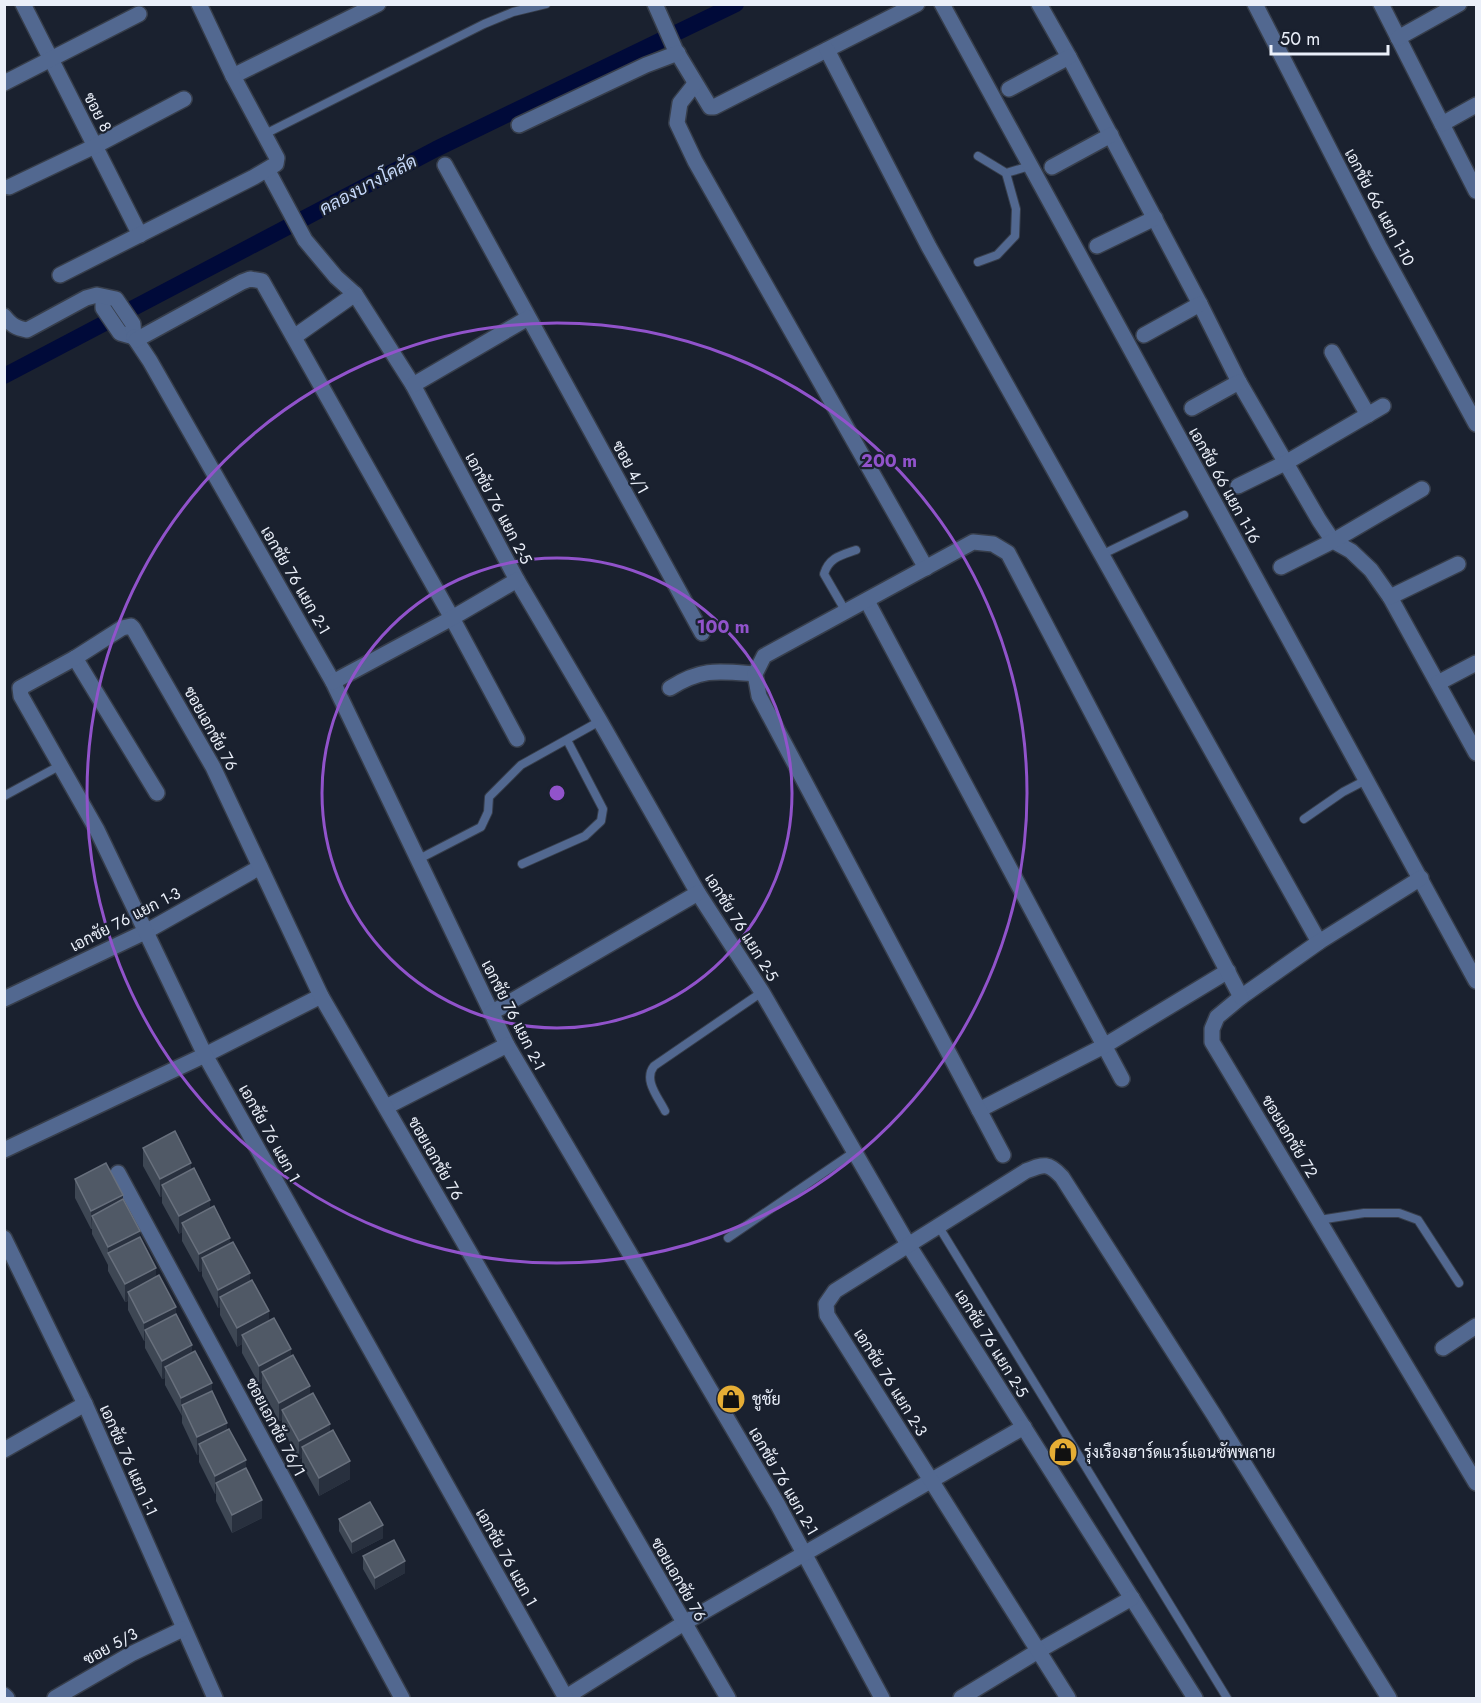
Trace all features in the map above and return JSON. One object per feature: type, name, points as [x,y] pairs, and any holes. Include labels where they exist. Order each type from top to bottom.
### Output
[{"type":"street","name":"ซอย 8","points":[[23,4],[140,235]]},
{"type":"street","points":[[60,275],[274,167],[277,158],[233,76],[199,4]]},
{"type":"street","points":[[233,76],[378,4]]},
{"type":"street","points":[[655,4],[677,51],[707,105],[714,107],[917,4]]},
{"type":"street","name":"เอกชัย 66 แยก 1-16","points":[[942,4],[1476,981]]},
{"type":"street","points":[[1039,4],[1070,57],[1239,382],[1319,520],[1333,541],[1351,551],[1371,570],[1390,597],[1476,753]]},
{"type":"street","name":"เอกชัย 66 แยก 1-10","points":[[1255,4],[1379,246],[1476,424]]},
{"type":"street","points":[[1381,4],[1476,191]]},
{"type":"street","points":[[1398,38],[1459,4]]},
{"type":"street","points":[[4,83],[139,14]]},
{"type":"street","points":[[827,50],[929,247],[1319,942]]},
{"type":"street","points":[[519,125],[677,51]]},
{"type":"street","points":[[1009,89],[1070,57]]},
{"type":"street","points":[[695,84],[680,103],[677,123],[695,161],[926,568]]},
{"type":"street","points":[[9,187],[95,146],[184,99]]},
{"type":"street","points":[[1442,124],[1476,105]]},
{"type":"street","points":[[1052,167],[1111,135]]},
{"type":"street","name":"ซอย 4/1","points":[[445,165],[702,633]]},
{"type":"street","name":"เอกชัย 76 แยก 2-5","points":[[268,171],[304,240],[336,277],[355,294],[413,385],[517,580],[698,893],[762,992],[909,1246],[1195,1698]]},
{"type":"street","points":[[1097,246],[1155,218]]},
{"type":"street","points":[[131,334],[250,279],[262,281],[452,618],[517,739]]},
{"type":"street","points":[[294,337],[355,294]]},
{"type":"street","name":"เอกชัย 76 แยก 2-1","points":[[4,316],[11,325],[27,330],[86,298],[97,296],[107,301],[156,371],[333,682],[507,1045],[806,1554],[882,1698]]},
{"type":"street","points":[[1144,335],[1200,304]]},
{"type":"street","points":[[413,385],[528,318]]},
{"type":"street","points":[[1332,352],[1368,415]]},
{"type":"street","points":[[1192,408],[1239,382]]},
{"type":"street","points":[[1238,486],[1287,462],[1383,406]]},
{"type":"street","points":[[1281,567],[1333,541],[1422,489]]},
{"type":"street","points":[[1003,1155],[759,696],[755,674],[764,656],[973,542],[993,544],[1008,553],[1241,997]]},
{"type":"street","points":[[1390,597],[1458,564]]},
{"type":"street","points":[[333,682],[517,580]]},
{"type":"street","points":[[867,601],[1122,1079]]},
{"type":"street","name":"เอกชัย 76 แยก 1","points":[[131,626],[122,628],[75,658],[20,687],[20,691],[97,831],[205,1055],[566,1698]]},
{"type":"street","name":"ซอยเอกชัย 76","points":[[131,626],[213,767],[321,996],[728,1698]]},
{"type":"street","points":[[75,658],[157,793]]},
{"type":"street","points":[[1438,683],[1476,663]]},
{"type":"street","points":[[670,688],[689,677],[708,672],[755,674]]},
{"type":"street","name":"เอกชัย 76 แยก 1-3","points":[[4,999],[147,931],[260,867]]},
{"type":"street","name":"ซอยเอกชัย 72","points":[[1421,878],[1319,942],[1241,997],[1217,1017],[1212,1029],[1212,1042],[1476,1483]]},
{"type":"street","points":[[491,1013],[698,893]]},
{"type":"street","points":[[979,1110],[1104,1046],[1228,971]]},
{"type":"street","points":[[4,1150],[205,1055],[321,996]]},
{"type":"street","points":[[386,1107],[507,1045]]},
{"type":"street","name":"เอกชัย 76 แยก 2-3","points":[[1068,1698],[827,1315],[826,1304],[835,1291],[1026,1171],[1043,1165],[1053,1167],[1062,1177],[1214,1415],[1389,1698]]},
{"type":"street","name":"ซอยเอกชัย 76/1","points":[[118,1173],[402,1698]]},
{"type":"street","name":"เอกชัย 76 แยก 1-1","points":[[4,1238],[85,1404],[215,1698]]},
{"type":"street","points":[[1443,1348],[1476,1326]]},
{"type":"street","points":[[4,1450],[85,1404]]},
{"type":"street","points":[[566,1698],[684,1623],[1024,1427]]},
{"type":"street","points":[[961,1698],[1132,1598]]},
{"type":"street","name":"ซอย 5/3","points":[[55,1698],[131,1654],[183,1629]]},
{"type":"lane","points":[[265,134],[484,24],[513,12],[546,4]]},
{"type":"lane","points":[[978,156],[1006,173],[1016,209],[1015,236],[997,255],[978,262]]},
{"type":"lane","points":[[1006,173],[1030,166]]},
{"type":"lane","points":[[1101,555],[1184,515]]},
{"type":"lane","points":[[846,612],[824,574],[826,566],[837,556],[856,550]]},
{"type":"lane","points":[[417,860],[481,827],[488,812],[489,797],[521,765],[600,721]]},
{"type":"lane","points":[[522,864],[585,836],[602,821],[603,809],[567,740]]},
{"type":"lane","points":[[4,796],[61,765]]},
{"type":"lane","points":[[1304,819],[1366,780]]},
{"type":"lane","points":[[665,1111],[649,1080],[649,1073],[654,1066],[762,992]]},
{"type":"lane","points":[[728,1238],[854,1152]]},
{"type":"lane","points":[[1319,1220],[1364,1213],[1399,1213],[1418,1220],[1459,1283]]},
{"type":"lane","points":[[939,1227],[1227,1698]]},
{"type":"building","points":[[175,1131],[191,1163],[160,1179],[143,1148]]},
{"type":"building","points":[[106,1163],[123,1195],[91,1211],[75,1179]]},
{"type":"building","points":[[194,1168],[210,1200],[179,1216],[162,1185]]},
{"type":"building","points":[[123,1199],[140,1231],[108,1247],[92,1216]]},
{"type":"building","points":[[214,1206],[230,1238],[199,1254],[182,1223]]},
{"type":"building","points":[[140,1237],[156,1268],[125,1284],[108,1253]]},
{"type":"building","points":[[233,1242],[250,1273],[218,1290],[202,1258]]},
{"type":"building","points":[[159,1275],[176,1307],[144,1323],[128,1292]]},
{"type":"building","points":[[252,1280],[269,1311],[237,1328],[220,1297]]},
{"type":"building","points":[[176,1314],[192,1345],[162,1361],[145,1330]]},
{"type":"building","points":[[274,1318],[291,1349],[259,1366],[242,1335]]},
{"type":"building","points":[[195,1351],[212,1383],[181,1398],[165,1367]]},
{"type":"building","points":[[293,1355],[310,1386],[279,1403],[262,1372]]},
{"type":"building","points":[[212,1391],[227,1423],[197,1437],[182,1405]]},
{"type":"building","points":[[313,1393],[330,1424],[299,1441],[282,1410]]},
{"type":"building","points":[[229,1429],[246,1460],[215,1476],[199,1444]]},
{"type":"building","points":[[333,1430],[350,1461],[319,1478],[302,1447]]},
{"type":"building","points":[[246,1468],[262,1500],[232,1515],[216,1483]]},
{"type":"building","points":[[370,1502],[383,1525],[352,1542],[339,1519]]},
{"type":"building","points":[[394,1540],[405,1561],[375,1578],[363,1556]]},
{"type":"waterway","name":"คลองบางโคลัด","points":[[4,376],[436,149],[736,4]]},
{"type":"place","name":"ชูชัย","points":[[731,1399]]},
{"type":"place","name":"รุ่งเรืองฮาร์ดแวร์แอนซัพพลาย","points":[[1063,1452]]}]
